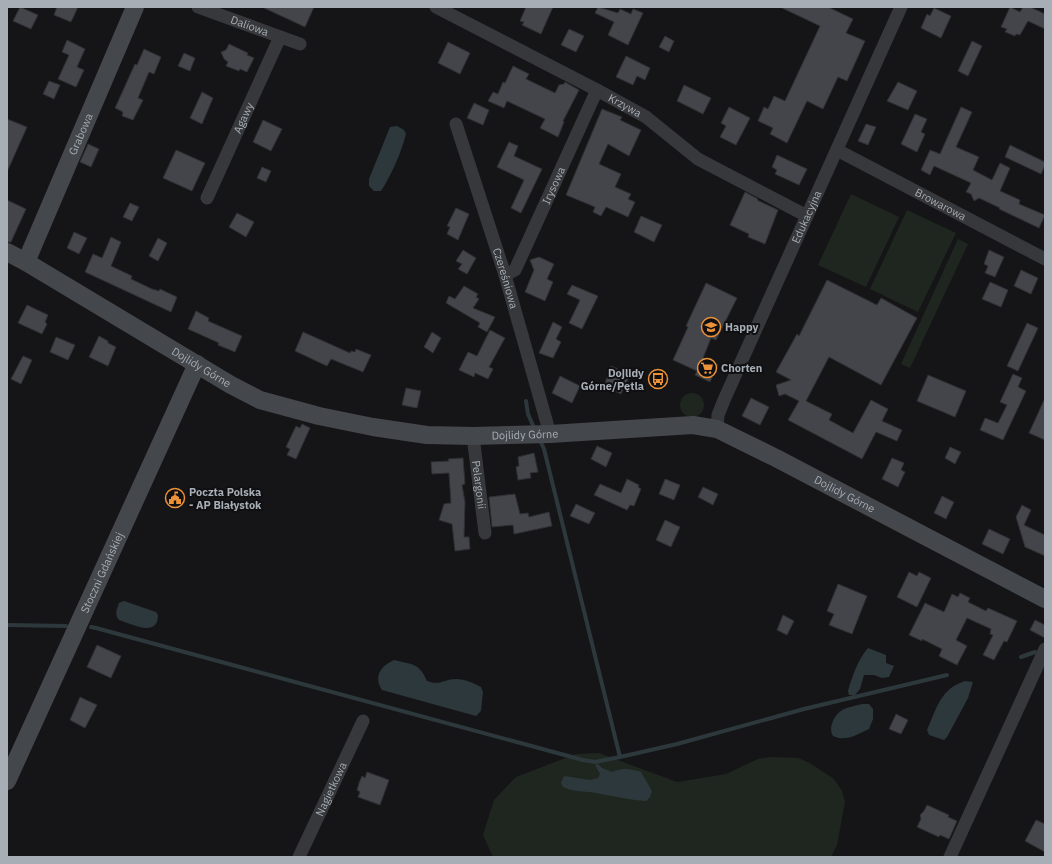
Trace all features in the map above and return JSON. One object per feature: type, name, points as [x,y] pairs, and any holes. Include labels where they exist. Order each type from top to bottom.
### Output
[{"type":"street","name":"Grabowa","points":[[26,262],[135,7]]},
{"type":"street","name":"Daliowa","points":[[198,7],[300,44]]},
{"type":"street","name":"Krzywa","points":[[436,7],[646,117],[698,159],[807,216]]},
{"type":"street","name":"Edukacyjna","points":[[717,429],[718,415],[901,7]]},
{"type":"street","name":"Agawy","points":[[207,198],[280,37]]},
{"type":"street","name":"Irysowa","points":[[505,276],[515,270],[597,90]]},
{"type":"street","name":"Czereśniowa","points":[[456,124],[505,276],[550,434]]},
{"type":"street","name":"Browarowa","points":[[837,150],[1045,259]]},
{"type":"street","name":"Dojlidy Górne","points":[[7,252],[231,385],[260,400],[320,416],[373,427],[427,435],[473,436],[550,434],[686,425],[717,429],[776,458],[1045,599]]},
{"type":"street","name":"Stoczni Gdańskiej","points":[[7,781],[197,364]]},
{"type":"street","name":"Pelargonii","points":[[473,436],[485,533]]},
{"type":"street","points":[[950,857],[1045,649]]},
{"type":"street","name":"Nagietkowa","points":[[299,857],[363,721]]},
{"type":"shaded area","points":[[397,126],[404,130],[406,134],[402,149],[381,191],[374,191],[369,186],[369,179],[390,127]]},
{"type":"shaded area","points":[[851,194],[899,217],[866,287],[818,265]]},
{"type":"shaded area","points":[[907,210],[956,233],[918,312],[870,289]]},
{"type":"shaded area","points":[[958,239],[968,244],[910,368],[901,364]]},
{"type":"shaded area","points":[[692,393],[701,396],[704,405],[701,414],[692,417],[683,414],[680,405],[683,396]]},
{"type":"shaded area","points":[[124,601],[156,612],[158,615],[157,622],[154,626],[143,628],[119,620],[116,614],[117,609],[119,603]]},
{"type":"shaded area","points":[[868,648],[886,655],[886,663],[894,666],[889,677],[882,678],[874,675],[864,675],[860,689],[855,695],[849,695],[848,691],[851,680],[861,657]]},
{"type":"shaded area","points":[[394,660],[418,667],[427,681],[439,683],[452,679],[459,679],[481,687],[483,692],[481,711],[476,716],[382,690],[379,685],[378,676],[385,665]]},
{"type":"shaded area","points":[[965,681],[973,682],[968,698],[947,737],[944,740],[929,735],[927,730],[940,700],[950,689]]},
{"type":"shaded area","points":[[862,704],[869,704],[873,709],[873,719],[869,729],[847,738],[838,738],[833,736],[831,730],[836,716],[845,709]]},
{"type":"shaded area","points":[[599,753],[677,782],[726,774],[758,759],[771,757],[798,758],[810,763],[834,779],[842,791],[845,802],[837,845],[831,857],[493,857],[483,835],[494,800],[516,777],[576,754]]},
{"type":"shaded area","points":[[598,764],[602,768],[612,772],[619,769],[626,769],[641,772],[652,791],[650,797],[646,801],[627,799],[596,793],[575,791],[563,787],[561,783],[564,776],[590,780],[598,778],[600,774],[595,765]]},
{"type":"building","points":[[20,7],[38,15],[31,29],[13,21]]},
{"type":"building","points":[[57,7],[78,7],[71,22],[54,15]]},
{"type":"building","points":[[262,7],[314,7],[305,27]]},
{"type":"building","points":[[526,7],[553,7],[541,34],[522,25],[524,22],[520,21]]},
{"type":"building","points":[[598,7],[618,13],[620,9],[631,14],[633,9],[643,13],[628,45],[608,35],[614,22],[595,13]]},
{"type":"building","points":[[780,7],[828,7],[853,19],[846,33],[865,41],[847,81],[838,77],[823,109],[807,101],[787,143],[770,134],[773,128],[758,121],[764,107],[768,109],[774,96],[785,101],[820,26]]},
{"type":"building","points":[[1010,7],[1020,12],[1023,7],[1030,7],[1045,14],[1045,29],[1028,21],[1020,35],[1016,34],[1015,36],[1005,32],[1007,29],[1001,27]]},
{"type":"building","points":[[934,8],[951,16],[941,38],[921,28],[927,14],[930,16]]},
{"type":"building","points":[[569,29],[584,36],[576,52],[561,45]]},
{"type":"building","points":[[665,36],[674,41],[669,52],[659,47]]},
{"type":"building","points":[[67,40],[85,49],[77,67],[84,70],[76,87],[58,79],[69,55],[62,52]]},
{"type":"building","points":[[972,41],[982,46],[968,76],[958,71]]},
{"type":"building","points":[[448,42],[470,53],[460,74],[438,63]]},
{"type":"building","points":[[229,44],[248,53],[247,55],[254,58],[247,72],[240,69],[239,71],[226,66],[228,62],[224,59],[221,52],[226,50]]},
{"type":"building","points":[[144,49],[161,57],[154,74],[149,72],[138,98],[143,100],[133,120],[122,116],[123,112],[115,108],[135,64],[137,65]]},
{"type":"building","points":[[184,53],[195,58],[190,71],[178,66]]},
{"type":"building","points":[[626,56],[650,68],[645,80],[637,76],[633,85],[616,77]]},
{"type":"building","points":[[513,66],[529,74],[526,79],[555,93],[559,85],[564,84],[565,82],[579,90],[563,121],[564,122],[558,137],[540,128],[545,119],[507,101],[504,108],[488,101],[493,92],[498,94],[503,82],[505,83]]},
{"type":"building","points":[[49,81],[60,85],[54,99],[43,94]]},
{"type":"building","points":[[898,82],[917,91],[908,110],[887,101]]},
{"type":"building","points":[[684,85],[711,98],[703,114],[677,101]]},
{"type":"building","points":[[202,92],[213,98],[202,124],[190,118]]},
{"type":"building","points":[[474,103],[489,110],[483,125],[467,118]]},
{"type":"building","points":[[729,107],[750,118],[736,145],[720,137],[726,126],[721,123]]},
{"type":"building","points":[[961,107],[972,112],[956,147],[979,157],[973,170],[992,180],[1000,163],[1010,168],[1000,191],[1020,200],[1019,204],[1045,215],[1039,228],[979,198],[974,201],[971,194],[966,192],[971,183],[934,166],[930,175],[921,170],[930,150],[940,154]]},
{"type":"building","points":[[602,109],[622,117],[620,120],[641,130],[629,156],[608,144],[599,164],[621,174],[615,187],[631,194],[628,199],[635,202],[628,217],[606,207],[601,216],[593,212],[595,207],[566,195]]},
{"type":"building","points":[[915,114],[927,119],[921,132],[925,134],[917,152],[901,144]]},
{"type":"building","points":[[7,119],[27,127],[7,172]]},
{"type":"building","points":[[263,120],[282,129],[271,151],[253,142]]},
{"type":"building","points":[[866,124],[876,127],[868,145],[858,141]]},
{"type":"building","points":[[509,142],[518,146],[514,156],[542,169],[521,213],[511,208],[524,180],[497,167]]},
{"type":"building","points":[[88,144],[99,149],[91,167],[80,162]]},
{"type":"building","points":[[1010,145],[1045,162],[1041,174],[1005,157]]},
{"type":"building","points":[[176,150],[205,163],[192,191],[163,178]]},
{"type":"building","points":[[777,155],[807,169],[799,185],[775,174],[777,170],[772,167]]},
{"type":"building","points":[[262,167],[271,171],[266,182],[257,178]]},
{"type":"building","points":[[745,192],[758,199],[757,200],[778,210],[765,244],[748,237],[749,234],[730,225]]},
{"type":"building","points":[[7,200],[26,209],[11,242],[7,242]]},
{"type":"building","points":[[130,203],[139,207],[132,221],[123,217]]},
{"type":"building","points":[[456,208],[469,214],[458,240],[447,234],[450,227],[447,226]]},
{"type":"building","points":[[237,213],[254,222],[246,237],[229,227]]},
{"type":"building","points":[[641,216],[662,225],[654,242],[634,232]]},
{"type":"building","points":[[74,232],[87,238],[79,254],[67,248]]},
{"type":"building","points":[[111,237],[121,242],[111,266],[132,276],[131,279],[152,289],[159,291],[160,289],[177,297],[171,312],[85,272],[93,254],[102,258]]},
{"type":"building","points":[[158,238],[167,243],[158,261],[149,256]]},
{"type":"building","points":[[463,250],[476,258],[467,274],[458,269],[462,264],[456,261]]},
{"type":"building","points":[[989,250],[1004,257],[995,277],[985,273],[988,266],[984,264]]},
{"type":"building","points":[[539,257],[554,264],[547,279],[553,282],[545,301],[525,292],[534,270],[530,260]]},
{"type":"building","points":[[1021,270],[1038,278],[1031,294],[1014,286]]},
{"type":"building","points":[[827,280],[877,305],[881,298],[917,318],[881,385],[829,357],[806,401],[832,414],[829,420],[853,433],[871,400],[888,409],[882,421],[902,430],[897,441],[876,432],[862,459],[788,420],[799,401],[785,394],[779,396],[776,385],[791,380],[776,372],[797,334],[799,336]]},
{"type":"building","points":[[990,282],[1008,290],[1001,307],[982,299]]},
{"type":"building","points":[[706,283],[737,298],[716,340],[711,338],[703,358],[718,365],[710,382],[695,375],[697,371],[673,360],[688,327],[686,326]]},
{"type":"building","points":[[572,285],[598,296],[582,329],[569,323],[580,300],[567,294]]},
{"type":"building","points":[[464,286],[478,294],[476,297],[479,299],[473,308],[495,317],[487,332],[478,327],[480,323],[446,303],[449,296],[455,299]]},
{"type":"building","points":[[27,305],[48,315],[45,322],[47,324],[42,334],[18,323]]},
{"type":"building","points":[[196,311],[209,318],[208,321],[242,336],[235,352],[188,329]]},
{"type":"building","points":[[553,322],[562,327],[556,339],[561,342],[553,358],[539,353]]},
{"type":"building","points":[[1027,323],[1038,328],[1018,371],[1007,366]]},
{"type":"building","points":[[490,330],[505,338],[489,367],[493,369],[488,379],[475,373],[474,377],[459,370],[468,352],[477,356]]},
{"type":"building","points":[[303,332],[350,353],[351,351],[355,352],[356,349],[371,355],[363,372],[331,359],[327,366],[295,351]]},
{"type":"building","points":[[432,332],[441,338],[433,353],[424,347]]},
{"type":"building","points":[[99,336],[116,347],[108,366],[89,357]]},
{"type":"building","points":[[56,337],[75,345],[68,360],[50,352]]},
{"type":"building","points":[[23,356],[32,360],[21,384],[11,379]]},
{"type":"building","points":[[611,366],[630,375],[621,394],[604,386]]},
{"type":"building","points":[[1013,374],[1022,378],[1018,387],[1026,391],[1003,440],[980,430],[985,418],[998,423],[1007,405],[1000,402]]},
{"type":"building","points":[[928,375],[966,391],[955,417],[917,401]]},
{"type":"building","points":[[560,376],[580,386],[572,403],[552,393]]},
{"type":"building","points":[[406,388],[421,391],[417,408],[402,405]]},
{"type":"building","points":[[751,398],[769,407],[760,425],[742,416]]},
{"type":"building","points":[[1045,398],[1045,440],[1029,433]]},
{"type":"building","points":[[302,424],[310,428],[296,459],[287,455],[290,449],[286,447],[296,426],[300,428]]},
{"type":"building","points":[[597,446],[612,453],[606,467],[591,459]]},
{"type":"building","points":[[950,447],[961,452],[955,464],[945,458]]},
{"type":"building","points":[[534,453],[538,472],[530,473],[531,478],[518,480],[516,467],[519,466],[518,457]]},
{"type":"building","points":[[463,458],[465,484],[462,485],[465,502],[464,537],[469,537],[470,549],[455,551],[452,524],[439,520],[444,504],[451,503],[449,473],[432,474],[431,462],[449,461],[448,459]]},
{"type":"building","points":[[892,458],[904,463],[901,470],[905,472],[898,487],[882,479]]},
{"type":"building","points":[[627,479],[639,485],[638,487],[641,489],[634,506],[630,505],[627,510],[594,495],[600,484],[621,493]]},
{"type":"building","points":[[665,479],[680,485],[674,500],[659,494]]},
{"type":"building","points":[[703,487],[718,494],[713,505],[698,497]]},
{"type":"building","points":[[515,494],[520,514],[528,513],[529,517],[549,512],[552,526],[514,534],[513,525],[492,527],[489,497]]},
{"type":"building","points":[[942,496],[954,502],[946,519],[934,513]]},
{"type":"building","points":[[576,504],[595,513],[589,524],[570,516]]},
{"type":"building","points":[[1022,505],[1031,510],[1024,525],[1045,535],[1045,556],[1025,547],[1016,517]]},
{"type":"building","points":[[665,520],[680,527],[671,547],[656,540]]},
{"type":"building","points":[[989,529],[1010,539],[1003,554],[982,544]]},
{"type":"building","points":[[909,572],[917,576],[919,572],[931,578],[917,607],[897,597]]},
{"type":"building","points":[[838,584],[867,596],[852,634],[829,625],[834,614],[827,611]]},
{"type":"building","points":[[960,593],[970,598],[968,602],[986,611],[988,608],[1017,621],[1007,642],[1004,641],[994,660],[983,655],[993,635],[990,634],[991,629],[967,618],[956,640],[967,646],[957,665],[939,656],[942,649],[922,639],[922,641],[909,635],[925,603],[944,612],[952,594],[958,597]]},
{"type":"building","points":[[783,615],[794,621],[787,635],[777,630]]},
{"type":"building","points":[[1035,620],[1045,625],[1045,638],[1030,630]]},
{"type":"building","points":[[97,645],[121,656],[111,678],[87,667]]},
{"type":"building","points":[[80,697],[97,705],[85,728],[70,720]]},
{"type":"building","points":[[896,714],[908,720],[901,734],[889,729]]},
{"type":"building","points":[[367,772],[389,780],[380,805],[358,797],[360,792],[357,790],[359,783],[362,776],[365,778]]},
{"type":"building","points":[[927,805],[949,815],[948,817],[957,821],[949,839],[940,835],[939,837],[917,827],[921,819],[920,815]]},
{"type":"building","points":[[1036,820],[1045,824],[1045,852],[1025,841]]},
{"type":"waterway","points":[[526,401],[528,414],[535,430]]},
{"type":"waterway","points":[[539,438],[544,449],[620,757]]},
{"type":"waterway","points":[[7,625],[66,626]]},
{"type":"waterway","points":[[91,627],[595,762],[677,744],[804,709],[947,675]]},
{"type":"waterway","points":[[1021,657],[1035,652]]},
{"type":"place","name":"Happy","points":[[711,327]]},
{"type":"place","name":"Chorten","points":[[707,368]]},
{"type":"place","name":"Dojlidy Górne/Pętla","points":[[658,379]]},
{"type":"place","name":"Poczta Polska - AP Białystok","points":[[175,498]]}]
